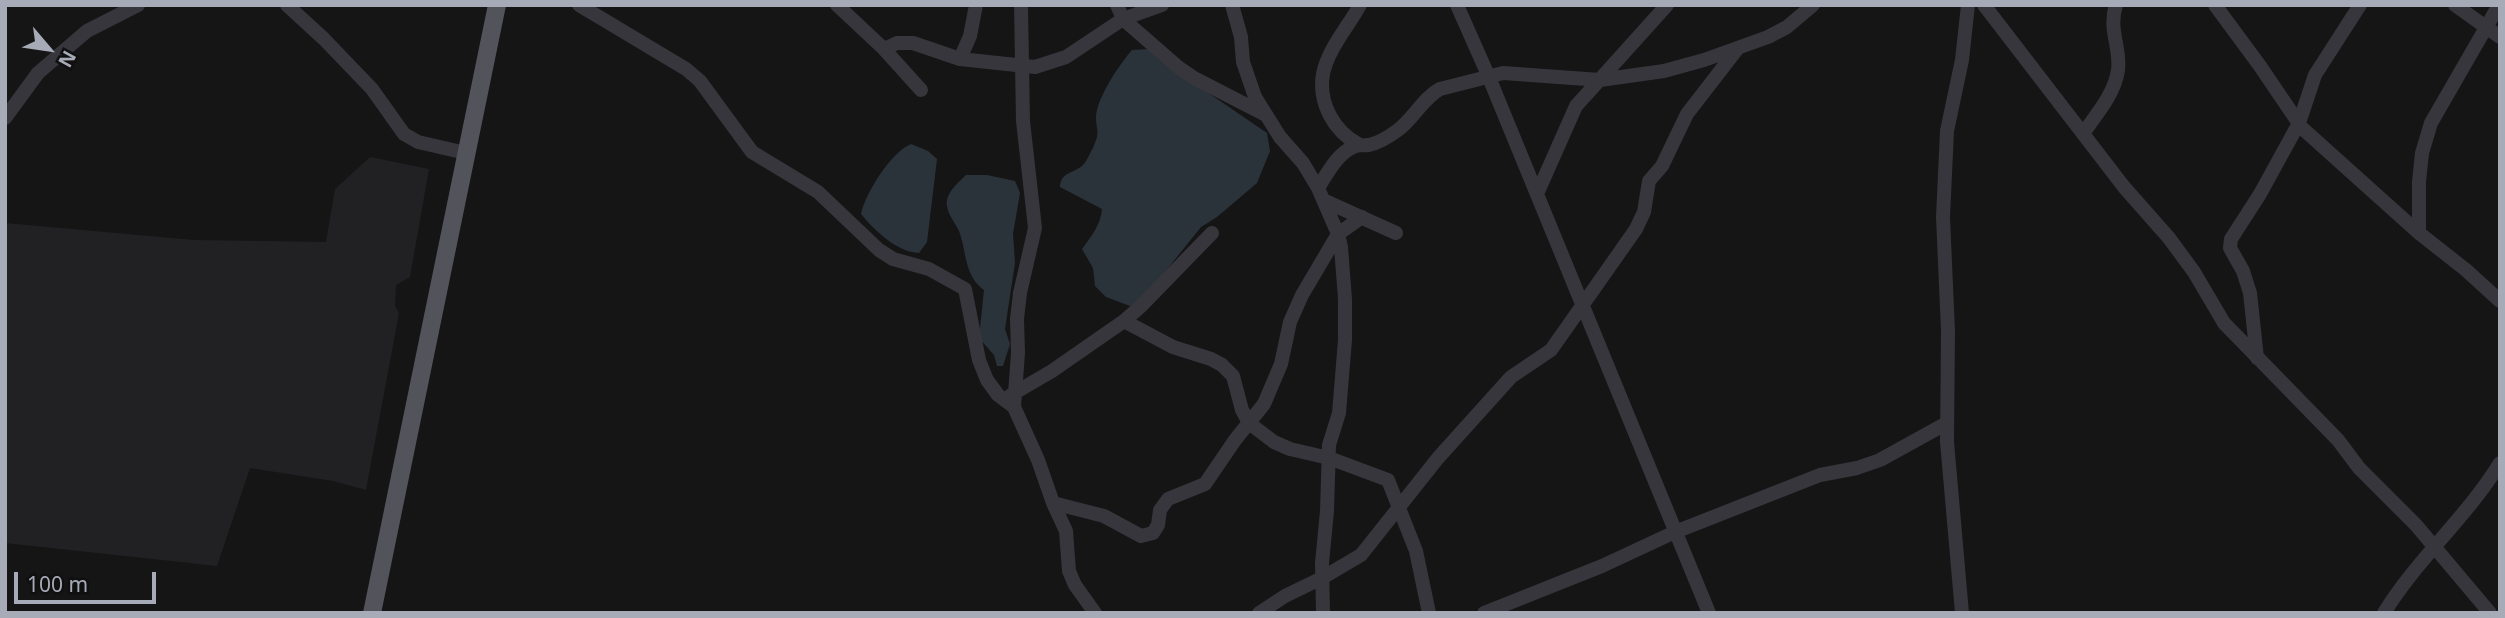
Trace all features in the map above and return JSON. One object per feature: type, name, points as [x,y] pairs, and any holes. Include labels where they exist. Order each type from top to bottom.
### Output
[{"type":"main road","points":[[372,613],[497,5]]},
{"type":"street","points":[[5,118],[38,74],[87,31],[138,5]]},
{"type":"street","points":[[287,5],[372,89],[404,134],[418,142],[466,153]]},
{"type":"street","points":[[579,5],[686,68],[700,81],[752,152],[818,192],[879,250],[894,258],[929,269],[965,289],[979,360],[987,380],[1011,400],[1066,531],[1069,571],[1075,585],[1095,613]]},
{"type":"street","points":[[837,5],[884,49],[921,90]]},
{"type":"street","points":[[960,59],[972,30],[976,5]]},
{"type":"street","points":[[1011,400],[1018,353],[1017,319],[1020,293],[1035,228],[1023,121],[1021,5]]},
{"type":"street","points":[[884,49],[897,43],[913,43],[960,59],[1035,67],[1066,57],[1120,12],[1162,5]]},
{"type":"street","points":[[1232,5],[1241,37],[1246,74],[1265,115],[1303,163],[1321,194],[1338,234],[1344,288],[1345,340],[1341,399],[1329,445],[1322,578],[1323,613]]},
{"type":"street","points":[[1360,5],[1331,55],[1323,75],[1326,109],[1331,121],[1350,140],[1369,145],[1398,130],[1412,118],[1432,93],[1440,89],[1488,75],[1516,73],[1600,80],[1664,71],[1738,48],[1787,27],[1813,5]]},
{"type":"street","points":[[1537,194],[1576,106],[1667,5]]},
{"type":"street","points":[[1962,613],[1947,423],[1948,331],[1943,218],[1947,131],[1962,60],[1968,5]]},
{"type":"street","points":[[1984,5],[2124,187],[2169,238],[2194,272],[2224,323],[2338,440],[2359,468],[2434,546],[2490,613]]},
{"type":"street","points":[[2084,132],[2115,85],[2119,68],[2112,33],[2116,5]]},
{"type":"street","points":[[2215,5],[2299,123],[2326,152],[2500,300]]},
{"type":"street","points":[[2257,358],[2249,293],[2244,271],[2230,248],[2231,239],[2260,194],[2299,123],[2315,75],[2360,5]]},
{"type":"street","points":[[2455,5],[2500,37]]},
{"type":"street","points":[[2419,233],[2422,153],[2431,123],[2499,5]]},
{"type":"street","points":[[1456,6],[1488,75],[1709,613]]},
{"type":"street","points":[[1120,12],[1138,34],[1194,78],[1265,115]]},
{"type":"street","points":[[1258,613],[1360,555],[1438,458],[1511,377],[1551,349],[1642,220],[1649,181],[1662,166],[1688,114],[1738,48]]},
{"type":"street","points":[[1321,194],[1342,154],[1358,144]]},
{"type":"street","points":[[1321,194],[1396,233]]},
{"type":"street","points":[[1053,503],[1104,516],[1141,536],[1149,536],[1157,530],[1160,510],[1168,499],[1205,484],[1264,404],[1276,377],[1290,322],[1302,295],[1338,234],[1362,217]]},
{"type":"street","points":[[1011,400],[1124,321],[1212,233]]},
{"type":"street","points":[[1124,321],[1173,347],[1222,365],[1233,376],[1242,410],[1249,423],[1266,437],[1281,446],[1329,458],[1388,480],[1416,551],[1429,613]]},
{"type":"street","points":[[1484,613],[1590,571],[1675,532],[1820,475],[1857,468],[1880,460],[1947,423]]},
{"type":"street","points":[[2384,613],[2434,546],[2485,487],[2500,463]]},
{"type":"shaded area","points":[[1148,49],[1267,133],[1270,151],[1257,183],[1201,227],[1140,303],[1130,306],[1106,297],[1095,286],[1093,268],[1082,249],[1098,225],[1102,209],[1060,187],[1062,179],[1083,165],[1093,148],[1097,134],[1097,109],[1116,72],[1132,50]]},
{"type":"shaded area","points":[[911,144],[928,151],[937,159],[927,242],[919,253],[894,244],[861,214],[887,164]]},
{"type":"shaded area","points":[[370,157],[429,169],[410,277],[396,285],[395,306],[399,313],[366,490],[333,481],[250,468],[217,566],[5,543],[5,223],[194,240],[326,242],[335,189]]},
{"type":"shaded area","points":[[966,175],[987,175],[1015,181],[1020,193],[1013,234],[1015,263],[1005,329],[1010,344],[1003,366],[997,366],[994,355],[979,338],[984,290],[969,271],[959,231],[947,206],[950,193]]}]
